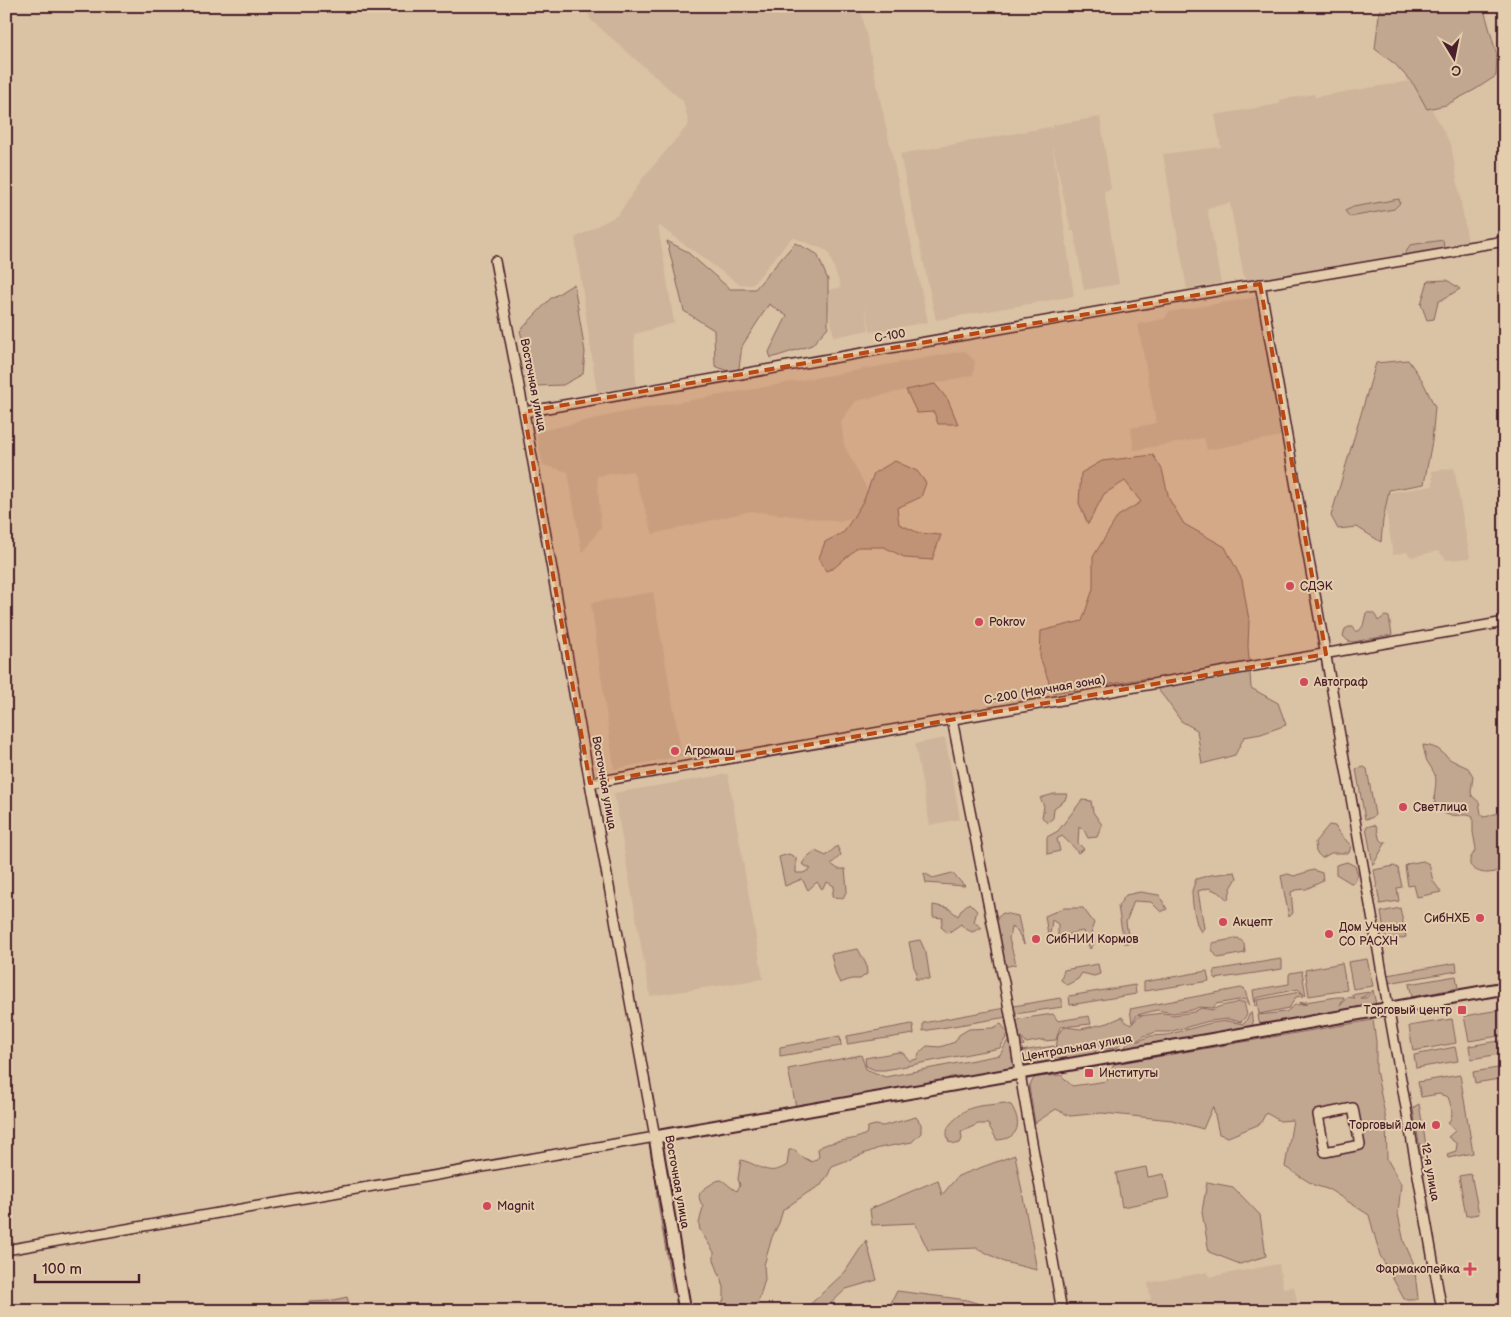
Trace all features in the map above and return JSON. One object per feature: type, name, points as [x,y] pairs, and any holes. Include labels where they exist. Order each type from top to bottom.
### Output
[{"type":"main road","name":"Центральная улица","points":[[655,1137],[1505,988]]},
{"type":"main road","name":"Восточная улица","points":[[655,1137],[685,1311]]},
{"type":"street","name":"С-100","points":[[524,412],[1454,252],[1462,248],[1505,241]]},
{"type":"street","name":"Восточная улица","points":[[495,261],[655,1137]]},
{"type":"street","name":"12-я улица","points":[[1260,284],[1442,1311]]},
{"type":"street","name":"С-200 (Научная зона)","points":[[590,783],[1505,622]]},
{"type":"street","points":[[952,719],[1015,1041],[1062,1311]]},
{"type":"street","points":[[1353,1108],[1360,1145],[1326,1152],[1318,1115],[1353,1108]]},
{"type":"street","points":[[6,1250],[655,1137]]},
{"type":"highlighted area","points":[[1260,284],[1326,654],[590,783],[524,412]]},
{"type":"shaded area","points":[[587,6],[860,6],[928,322],[871,332],[864,304],[869,330],[834,337],[825,291],[841,287],[828,251],[792,237],[752,285],[739,284],[658,225],[674,323],[634,334],[636,386],[597,392],[575,238],[618,215],[643,178],[689,124],[683,101],[590,19]]},
{"type":"shaded area","points":[[1380,6],[1483,6],[1497,56],[1496,76],[1446,105],[1427,109],[1414,85],[1395,64],[1375,49]]},
{"type":"shaded area","points":[[1416,80],[1451,145],[1468,243],[1455,245],[1455,249],[1402,259],[1395,256],[1249,281],[1244,277],[1230,203],[1207,208],[1221,283],[1187,289],[1163,154],[1221,147],[1215,115],[1280,104],[1280,100],[1314,94],[1315,97]]},
{"type":"shaded area","points":[[1100,117],[1111,189],[1104,191],[1119,284],[1084,290],[1074,231],[1071,231],[1052,142],[1074,296],[936,320],[900,154],[1050,127],[1051,130],[1053,125]]},
{"type":"shaded area","points":[[1399,199],[1400,203],[1394,209],[1350,217],[1345,211],[1353,207]]},
{"type":"shaded area","points":[[1443,240],[1444,249],[1404,256],[1410,245]]},
{"type":"shaded area","points":[[667,241],[686,251],[730,289],[755,289],[795,243],[817,254],[828,280],[828,327],[812,345],[771,358],[769,352],[787,316],[769,304],[742,346],[738,375],[715,366],[714,330],[684,311]]},
{"type":"shaded area","points":[[1447,280],[1460,289],[1438,302],[1434,319],[1427,320],[1421,304],[1428,281]]},
{"type":"shaded area","points":[[574,284],[585,352],[583,374],[563,385],[536,386],[520,331],[550,299]]},
{"type":"shaded area","points":[[1256,297],[1281,436],[1207,450],[1204,438],[1134,450],[1131,428],[1156,423],[1138,324],[1164,319],[1169,312]]},
{"type":"shaded area","points":[[964,351],[975,361],[973,375],[856,401],[841,421],[844,445],[869,493],[880,505],[841,522],[751,511],[653,534],[633,471],[597,476],[601,527],[582,553],[568,472],[543,465],[536,432],[625,412]]},
{"type":"shaded area","points":[[1408,360],[1422,380],[1435,407],[1432,441],[1424,484],[1389,490],[1381,542],[1357,527],[1338,529],[1331,516],[1376,363]]},
{"type":"shaded area","points":[[935,384],[948,400],[958,424],[938,424],[934,412],[917,413],[906,390]]},
{"type":"shaded area","points":[[1153,455],[1162,469],[1169,499],[1184,524],[1225,547],[1242,580],[1249,620],[1248,646],[1251,688],[1278,703],[1286,725],[1261,734],[1244,737],[1235,755],[1202,764],[1197,730],[1181,721],[1149,678],[1053,693],[1040,657],[1041,631],[1082,621],[1093,589],[1093,557],[1118,516],[1141,502],[1125,481],[1104,494],[1088,524],[1079,503],[1081,473],[1102,461]]},
{"type":"shaded area","points":[[895,461],[917,471],[926,483],[921,497],[897,508],[899,524],[919,533],[941,535],[932,560],[906,558],[884,547],[858,547],[834,568],[826,571],[819,558],[825,542],[844,532],[864,500],[874,473]]},
{"type":"shaded area","points":[[1454,468],[1470,558],[1447,560],[1438,551],[1411,557],[1407,552],[1393,555],[1384,497],[1386,493],[1433,486],[1432,471]]},
{"type":"shaded area","name":"Агромаш","points":[[653,592],[682,756],[614,769],[591,603]]},
{"type":"shaded area","points":[[1366,613],[1374,614],[1378,621],[1385,616],[1389,617],[1392,635],[1353,642],[1348,641],[1343,636],[1345,629],[1353,627],[1354,631],[1359,631],[1363,626]]},
{"type":"shaded area","points":[[945,738],[960,819],[930,825],[915,744]]},
{"type":"shaded area","points":[[1423,745],[1438,749],[1451,760],[1468,768],[1473,776],[1472,796],[1479,802],[1483,817],[1496,814],[1504,816],[1501,838],[1505,846],[1506,857],[1504,865],[1498,871],[1482,872],[1475,870],[1470,865],[1470,859],[1476,849],[1473,817],[1449,815],[1440,811],[1436,806],[1434,796],[1435,775],[1427,761]]},
{"type":"shaded area","points":[[1364,767],[1367,769],[1375,815],[1365,819],[1356,769]]},
{"type":"shaded area","points":[[728,774],[763,979],[650,996],[614,793]]},
{"type":"shaded area","points":[[1054,794],[1067,794],[1065,800],[1054,808],[1053,818],[1047,823],[1042,817],[1044,806],[1040,798]]},
{"type":"shaded area","points":[[1082,800],[1091,801],[1093,812],[1102,825],[1097,837],[1088,838],[1084,830],[1079,826],[1078,843],[1084,849],[1078,853],[1062,836],[1057,839],[1060,851],[1047,854],[1047,837],[1058,831]]},
{"type":"shaded area","points":[[1329,825],[1335,826],[1351,846],[1349,853],[1331,853],[1322,858],[1316,852],[1315,842]]},
{"type":"shaded area","points":[[1374,825],[1377,827],[1379,838],[1386,842],[1373,865],[1366,827]]},
{"type":"shaded area","points":[[837,846],[841,855],[831,864],[838,869],[845,869],[847,890],[843,898],[832,897],[834,886],[827,882],[822,889],[817,882],[808,890],[802,879],[785,886],[779,857],[789,854],[796,858],[796,873],[803,873],[811,869],[802,864],[807,857],[815,851],[826,856]]},
{"type":"shaded area","points":[[1423,861],[1429,864],[1433,881],[1441,892],[1417,897],[1414,885],[1408,886],[1405,866]]},
{"type":"shaded area","points":[[1347,862],[1355,866],[1358,875],[1355,882],[1351,883],[1336,874],[1336,865]]},
{"type":"shaded area","points":[[1394,866],[1398,868],[1402,887],[1397,888],[1399,901],[1380,904],[1374,870]]},
{"type":"shaded area","points":[[1313,870],[1322,873],[1323,881],[1306,889],[1291,892],[1293,913],[1289,917],[1281,876],[1288,874],[1294,876]]},
{"type":"shaded area","points":[[1235,872],[1237,878],[1231,888],[1228,900],[1220,893],[1209,888],[1198,891],[1204,928],[1201,932],[1196,919],[1192,891],[1196,879]]},
{"type":"shaded area","points":[[924,873],[933,878],[952,873],[965,886],[926,883]]},
{"type":"shaded area","points":[[1140,892],[1159,895],[1167,909],[1161,912],[1151,902],[1134,901],[1126,922],[1129,943],[1124,943],[1118,906],[1126,895]]},
{"type":"shaded area","points":[[969,903],[977,911],[974,922],[982,928],[972,932],[961,924],[948,933],[941,927],[943,918],[933,917],[933,905],[948,908],[958,916]]},
{"type":"shaded area","points":[[1064,908],[1083,908],[1094,923],[1092,928],[1094,944],[1090,949],[1083,931],[1069,934],[1064,945],[1058,943],[1058,924],[1052,920],[1049,941],[1045,916]]},
{"type":"shaded area","points":[[1400,908],[1406,937],[1386,942],[1381,912]]},
{"type":"shaded area","points":[[1003,913],[1018,916],[1024,944],[1017,930],[1011,927],[1009,939],[1016,964],[1005,967],[996,919]]},
{"type":"shaded area","points":[[1238,938],[1244,943],[1245,953],[1218,958],[1212,950],[1212,943]]},
{"type":"shaded area","points":[[920,940],[926,953],[930,979],[915,979],[917,973],[909,942]]},
{"type":"shaded area","points":[[858,949],[866,964],[867,974],[860,979],[851,979],[840,983],[831,954]]},
{"type":"shaded area","points":[[1281,959],[1282,969],[1215,979],[1214,970]]},
{"type":"shaded area","points":[[1367,959],[1373,986],[1353,989],[1348,962]]},
{"type":"shaded area","points":[[1342,963],[1347,990],[1309,996],[1305,970]]},
{"type":"shaded area","points":[[1456,963],[1457,971],[1388,983],[1387,975]]},
{"type":"shaded area","points":[[1098,964],[1100,974],[1094,976],[1082,973],[1078,979],[1067,985],[1061,980],[1064,970]]},
{"type":"shaded area","points":[[1207,971],[1209,981],[1144,991],[1144,982]]},
{"type":"shaded area","points":[[1302,971],[1306,996],[1298,989],[1256,998],[1255,1006],[1253,990],[1289,984],[1290,973]]},
{"type":"shaded area","points":[[1456,976],[1458,988],[1412,997],[1409,984]]},
{"type":"shaded area","points":[[1135,985],[1136,994],[1070,1005],[1069,996]]},
{"type":"shaded area","points":[[1244,988],[1250,1006],[1244,999],[1216,1004],[1213,1008],[1199,1007],[1173,1013],[1157,1010],[1137,1015],[1132,1023],[1130,1009]]},
{"type":"shaded area","points":[[1373,990],[1376,1005],[1263,1025],[1259,1022],[1258,1015],[1286,1012],[1295,1005],[1308,1004],[1299,1003],[1344,997],[1340,1006],[1347,997],[1355,998],[1351,995],[1369,992],[1360,998],[1366,998]]},
{"type":"shaded area","points":[[1300,992],[1304,996],[1296,997],[1289,1008],[1259,1014],[1257,1000]]},
{"type":"shaded area","points":[[1062,999],[1062,1007],[1015,1014],[1014,1006]]},
{"type":"shaded area","points":[[1244,1002],[1247,1015],[1241,1022],[1228,1019],[1209,1021],[1169,1032],[1156,1032],[1144,1036],[1137,1041],[1150,1036],[1167,1035],[1211,1023],[1227,1021],[1244,1024],[1251,1012],[1253,1025],[1250,1028],[1125,1049],[1131,1039],[1134,1039],[1122,1037],[1101,1042],[1124,1038],[1118,1047],[1109,1049],[1100,1048],[1099,1042],[1078,1046],[1061,1053],[1056,1050],[1058,1034],[1065,1027],[1081,1029],[1108,1023],[1122,1017],[1131,1025],[1139,1016],[1163,1013],[1173,1015],[1194,1012],[1201,1008],[1213,1010]]},
{"type":"shaded area","points":[[1005,1008],[1007,1017],[923,1031],[923,1023]]},
{"type":"shaded area","points":[[1505,1009],[1505,1035],[1469,1041],[1464,1016]]},
{"type":"shaded area","points":[[1053,1014],[1058,1021],[1089,1016],[1091,1024],[1060,1027],[1056,1040],[1043,1041],[1043,1039],[1026,1043],[1021,1037],[1024,1045],[1021,1046],[1017,1021],[1019,1019]]},
{"type":"shaded area","points":[[1452,1019],[1456,1043],[1413,1051],[1409,1026]]},
{"type":"shaded area","points":[[1373,1020],[1376,1042],[1376,1070],[1386,1120],[1387,1159],[1401,1184],[1398,1214],[1404,1242],[1414,1264],[1418,1299],[1404,1299],[1380,1255],[1369,1215],[1330,1190],[1314,1185],[1285,1167],[1293,1120],[1280,1121],[1266,1113],[1260,1124],[1228,1137],[1219,1134],[1213,1106],[1203,1129],[1172,1120],[1102,1113],[1070,1116],[1056,1109],[1035,1123],[1029,1086],[1035,1077],[1061,1075],[1072,1086],[1107,1081],[1114,1064]],"holes":[[[1353,1108],[1360,1145],[1326,1152],[1318,1115]]]},
{"type":"shaded area","points":[[1005,1021],[1009,1024],[1014,1065],[1012,1069],[988,1075],[958,1076],[937,1083],[796,1107],[788,1069],[861,1055],[866,1069],[885,1077],[1000,1055],[1009,1038],[1008,1034],[1000,1048],[885,1070],[875,1070],[866,1066],[865,1058],[899,1052],[903,1053],[910,1061],[917,1059],[920,1052],[927,1046],[940,1047],[955,1042],[959,1035],[969,1029],[993,1028],[1001,1024],[1008,1033]]},
{"type":"shaded area","points":[[912,1024],[914,1034],[847,1044],[847,1036]]},
{"type":"shaded area","points":[[840,1036],[841,1046],[780,1056],[780,1047]]},
{"type":"shaded area","points":[[1505,1040],[1505,1053],[1471,1059],[1469,1046]]},
{"type":"shaded area","points":[[1054,1046],[1054,1051],[1062,1055],[1095,1046],[1096,1051],[1093,1055],[1025,1066],[1021,1051]]},
{"type":"shaded area","points":[[1455,1047],[1458,1061],[1416,1068],[1414,1055]]},
{"type":"shaded area","points":[[1504,1067],[1505,1078],[1475,1083],[1473,1072]]},
{"type":"shaded area","points":[[1460,1075],[1473,1153],[1448,1158],[1447,1154],[1456,1151],[1457,1144],[1448,1137],[1455,1131],[1448,1123],[1452,1114],[1448,1097],[1439,1094],[1421,1097],[1418,1082]]},
{"type":"shaded area","points":[[1004,1103],[1011,1105],[1017,1118],[1017,1128],[1010,1136],[997,1140],[988,1124],[978,1124],[961,1132],[962,1139],[960,1143],[949,1142],[948,1127],[965,1111],[976,1107]]},
{"type":"shaded area","points":[[1419,1104],[1429,1163],[1424,1162],[1422,1158],[1413,1110]]},
{"type":"shaded area","points":[[916,1117],[921,1124],[921,1133],[912,1142],[879,1148],[832,1166],[821,1185],[783,1210],[772,1237],[764,1265],[765,1279],[759,1300],[751,1309],[732,1308],[728,1311],[719,1311],[724,1299],[724,1287],[714,1260],[714,1252],[700,1230],[699,1224],[703,1207],[699,1196],[706,1187],[721,1180],[737,1191],[740,1185],[738,1179],[741,1160],[764,1169],[780,1169],[787,1165],[789,1150],[795,1150],[812,1162],[819,1157],[818,1149],[822,1146],[861,1137],[866,1134],[868,1127],[875,1125],[883,1126]]},
{"type":"shaded area","points":[[1015,1155],[1037,1270],[1004,1262],[977,1248],[928,1250],[915,1223],[872,1225],[870,1209],[938,1180],[942,1195],[958,1176]]},
{"type":"shaded area","points":[[1146,1167],[1148,1177],[1164,1174],[1169,1198],[1122,1207],[1116,1173]]},
{"type":"shaded area","points":[[1471,1174],[1479,1214],[1466,1216],[1459,1176]]},
{"type":"shaded area","points":[[1207,1182],[1233,1187],[1260,1215],[1266,1256],[1240,1264],[1209,1252],[1202,1212]]},
{"type":"shaded area","points":[[660,1190],[678,1292],[673,1293],[656,1191]]},
{"type":"shaded area","points":[[866,1240],[877,1280],[846,1289],[828,1306],[829,1311],[803,1311],[845,1272]]},
{"type":"shaded area","points":[[1279,1264],[1283,1288],[1294,1287],[1299,1311],[1146,1311],[1145,1301],[1151,1300],[1148,1283],[1208,1272],[1209,1277]]},
{"type":"shaded area","points":[[897,1291],[967,1300],[1001,1311],[951,1311],[948,1306],[930,1311],[887,1311]]},
{"type":"shaded area","points":[[347,1297],[350,1309],[347,1308],[344,1311],[300,1311],[300,1306],[309,1302],[330,1301]]},
{"type":"place","name":"СДЭК","points":[[1290,586]]},
{"type":"place","name":"Pokrov","points":[[979,622]]},
{"type":"place","name":"Автограф","points":[[1304,682]]},
{"type":"place","name":"Агромаш","points":[[675,751]]},
{"type":"place","name":"Светлица","points":[[1403,807]]},
{"type":"place","name":"СибНХБ","points":[[1480,918]]},
{"type":"place","name":"Акцепт","points":[[1223,922]]},
{"type":"place","name":"Дом Ученых СО РАСХН","points":[[1329,934]]},
{"type":"place","name":"СибНИИ Кормов","points":[[1036,939]]},
{"type":"place","name":"Торговый центр","points":[[1462,1010]]},
{"type":"place","name":"Институты","points":[[1089,1073]]},
{"type":"place","name":"Торговый дом","points":[[1436,1125]]},
{"type":"place","name":"Magnit","points":[[487,1206]]},
{"type":"place","name":"Фармакопейка","points":[[1470,1269]]}]
